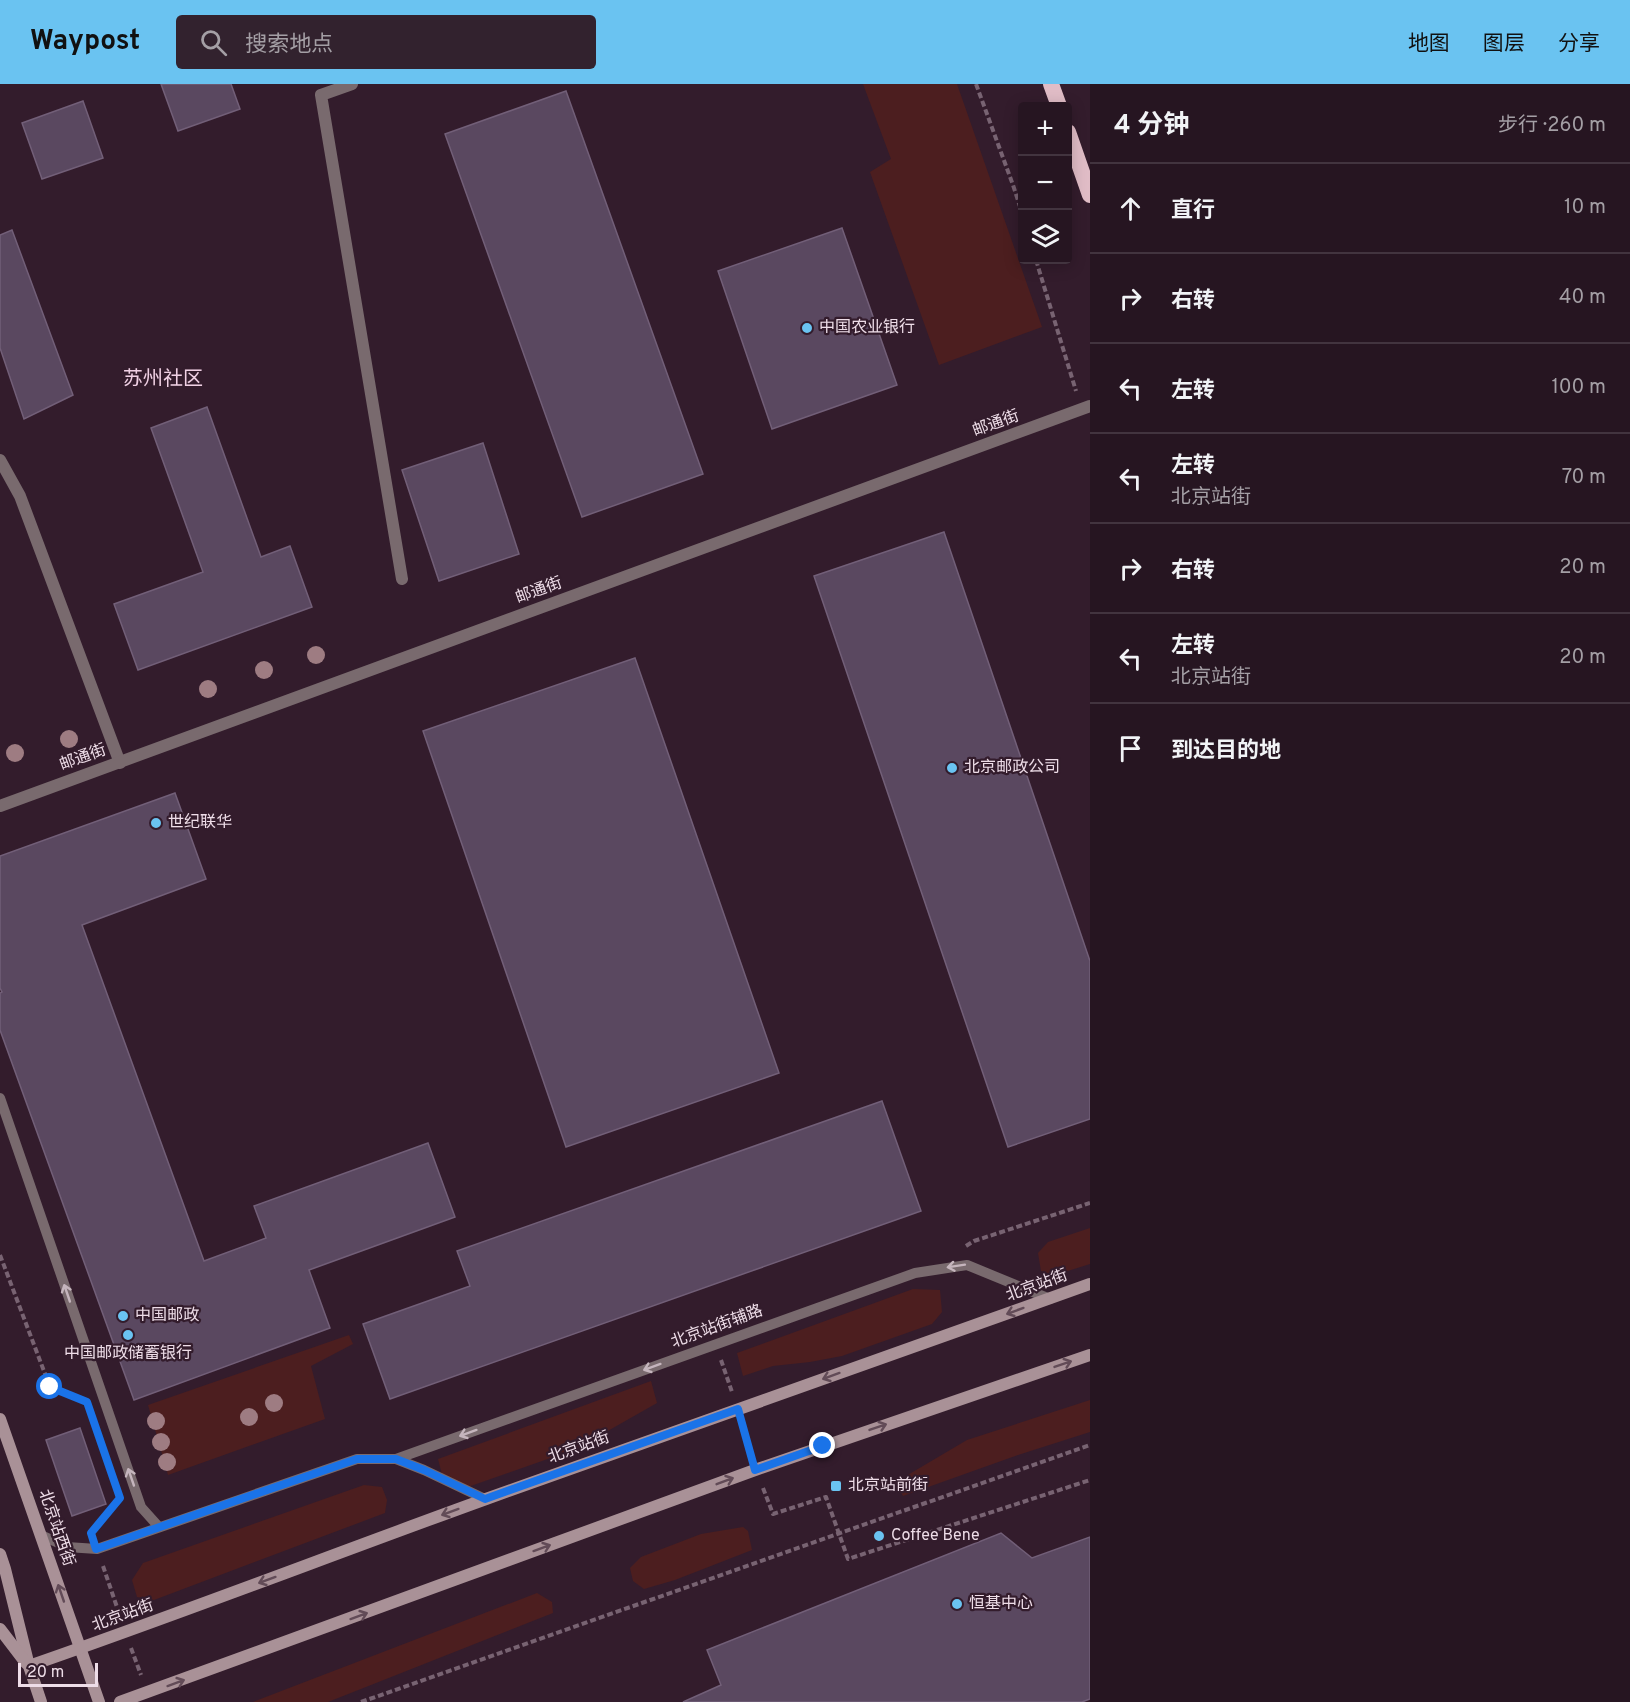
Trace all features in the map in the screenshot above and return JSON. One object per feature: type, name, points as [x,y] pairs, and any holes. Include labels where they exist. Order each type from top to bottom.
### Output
[{"type":"highway","points":[[1051,84],[1058,102]]},
{"type":"highway","points":[[1072,143],[1090,195]]},
{"type":"main road","name":"北京站街","points":[[29,1666],[485,1499],[1090,1284]]},
{"type":"main road","points":[[120,1702],[755,1470],[1090,1355]]},
{"type":"main road","name":"北京站西街","points":[[0,1419],[99,1702]]},
{"type":"main road","points":[[0,1554],[29,1666],[42,1702]]},
{"type":"main road","points":[[0,1629],[29,1666]]},
{"type":"street","points":[[352,84],[319,89],[402,579]]},
{"type":"street","name":"邮通街","points":[[0,806],[1086,408]]},
{"type":"street","points":[[0,460],[20,496],[120,763]]},
{"type":"lane","points":[[0,1098],[141,1507],[159,1527]]},
{"type":"lane","name":"北京站街辅路","points":[[396,1459],[915,1273],[967,1265],[1050,1299]]},
{"type":"lane","points":[[41,1534],[67,1547],[96,1549],[357,1459],[396,1459],[485,1499]]},
{"type":"path","points":[[976,84],[1021,210]]},
{"type":"path","points":[[1037,264],[1086,408]]},
{"type":"path","points":[[964,1247],[974,1241],[1090,1203]]},
{"type":"path","points":[[0,1255],[50,1387],[87,1402]]},
{"type":"path","points":[[715,1344],[738,1409],[755,1470],[773,1514],[826,1497],[848,1559],[1090,1480]]},
{"type":"path","points":[[361,1702],[1090,1445]]},
{"type":"path","points":[[120,1498],[91,1533],[147,1693]]},
{"type":"shaded area","points":[[863,84],[957,84],[1018,258],[1018,264],[1020,264],[1042,327],[939,365],[870,172],[891,159]]},
{"type":"shaded area","points":[[1090,1228],[1090,1264],[1055,1275],[1041,1271],[1038,1253],[1048,1242]]},
{"type":"shaded area","points":[[913,1289],[940,1290],[942,1312],[932,1324],[842,1356],[773,1366],[743,1376],[737,1353]]},
{"type":"shaded area","points":[[349,1335],[353,1344],[311,1366],[325,1419],[168,1475],[148,1405]]},
{"type":"shaded area","points":[[651,1381],[657,1403],[576,1449],[465,1488],[444,1482],[438,1459]]},
{"type":"shaded area","points":[[1090,1400],[1090,1432],[903,1496],[898,1487],[906,1476],[967,1440]]},
{"type":"shaded area","points":[[364,1485],[382,1487],[387,1500],[385,1513],[154,1600],[137,1597],[132,1580],[143,1563]]},
{"type":"shaded area","points":[[743,1527],[748,1531],[752,1550],[675,1580],[644,1589],[633,1581],[630,1568],[641,1557],[701,1534]]},
{"type":"shaded area","points":[[537,1593],[552,1602],[553,1613],[328,1702],[253,1702]]},
{"type":"building","points":[[161,84],[231,84],[240,109],[178,131]]},
{"type":"building","points":[[566,91],[703,474],[582,517],[445,134]]},
{"type":"building","points":[[83,101],[103,158],[42,179],[22,123]]},
{"type":"building","name":"中国农业银行","points":[[842,228],[897,385],[772,429],[718,271]]},
{"type":"building","points":[[12,230],[73,395],[24,419],[0,348],[0,235]]},
{"type":"building","points":[[207,407],[261,557],[290,546],[312,607],[138,670],[114,604],[203,572],[151,428]]},
{"type":"building","points":[[483,443],[519,554],[439,581],[402,470]]},
{"type":"building","name":"北京邮政公司","points":[[944,532],[1090,961],[1090,1119],[1008,1147],[814,576]]},
{"type":"building","points":[[635,658],[779,1073],[566,1147],[423,731]]},
{"type":"building","points":[[175,793],[206,879],[82,925],[204,1261],[266,1238],[254,1206],[428,1143],[455,1217],[309,1270],[330,1328],[134,1400],[0,1030],[0,993],[2,992],[0,988],[0,856]]},
{"type":"building","points":[[882,1101],[921,1211],[390,1399],[363,1324],[470,1286],[457,1251]]},
{"type":"building","points":[[80,1428],[106,1504],[72,1516],[46,1440]]},
{"type":"building","name":"恒基中心","points":[[1001,1533],[1032,1558],[1090,1537],[1090,1699],[1082,1702],[683,1702],[721,1685],[707,1650]]},
{"type":"place","name":"中国农业银行","points":[[807,328]]},
{"type":"place","name":"北京邮政公司","points":[[952,768]]},
{"type":"place","name":"世纪联华","points":[[156,823]]},
{"type":"place","name":"中国邮政","points":[[123,1316]]},
{"type":"place","name":"中国邮政储蓄银行","points":[[128,1335]]},
{"type":"place","name":"北京站前街","points":[[836,1486]]},
{"type":"place","name":"Coffee Bene","points":[[879,1536]]},
{"type":"place","name":"恒基中心","points":[[957,1604]]},
{"type":"district","name":"苏州社区","points":[[163,380]]},
{"type":"route","points":[[50,1387],[87,1402],[120,1498],[91,1533],[96,1549],[357,1459],[396,1459],[485,1499],[738,1409],[755,1470],[823,1446]]}]
